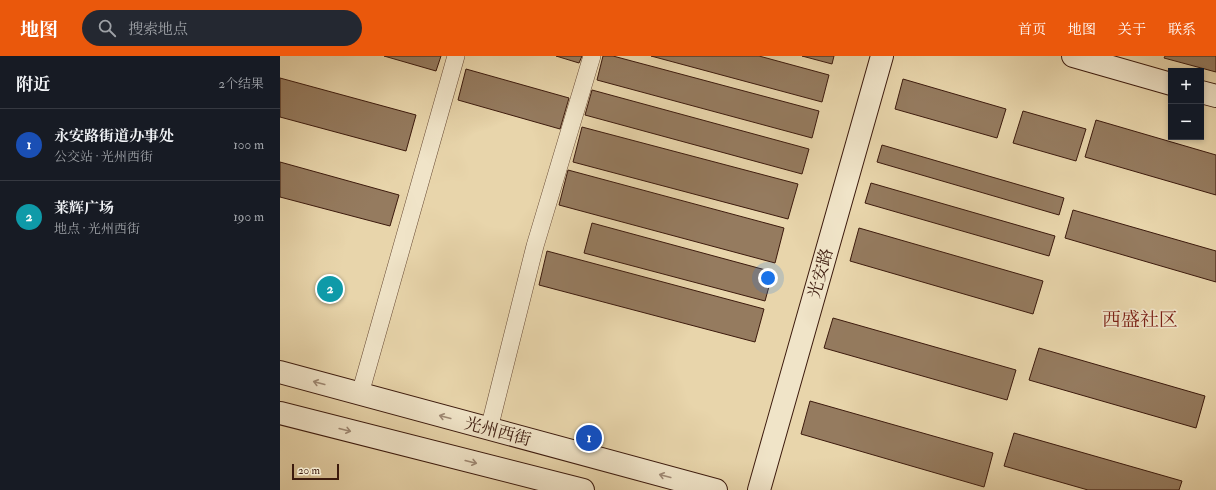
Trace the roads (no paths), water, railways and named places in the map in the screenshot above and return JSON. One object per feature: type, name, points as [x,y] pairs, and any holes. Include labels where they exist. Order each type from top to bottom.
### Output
[{"type":"main road","name":"光安路","points":[[759,490],[882,56]]},
{"type":"main road","points":[[1073,56],[1168,83]]},
{"type":"main road","points":[[1204,93],[1216,96]]},
{"type":"main road","name":"光州西街","points":[[280,372],[716,490]]},
{"type":"main road","points":[[280,413],[583,490]]},
{"type":"street","points":[[360,394],[456,56]]},
{"type":"street","points":[[489,429],[534,246],[592,56]]},
{"type":"place","name":"莱辉广场","points":[[330,289]]},
{"type":"place","name":"永安路街道办事处","points":[[589,438]]},
{"type":"district","name":"西盛社区","points":[[1140,319]]}]
